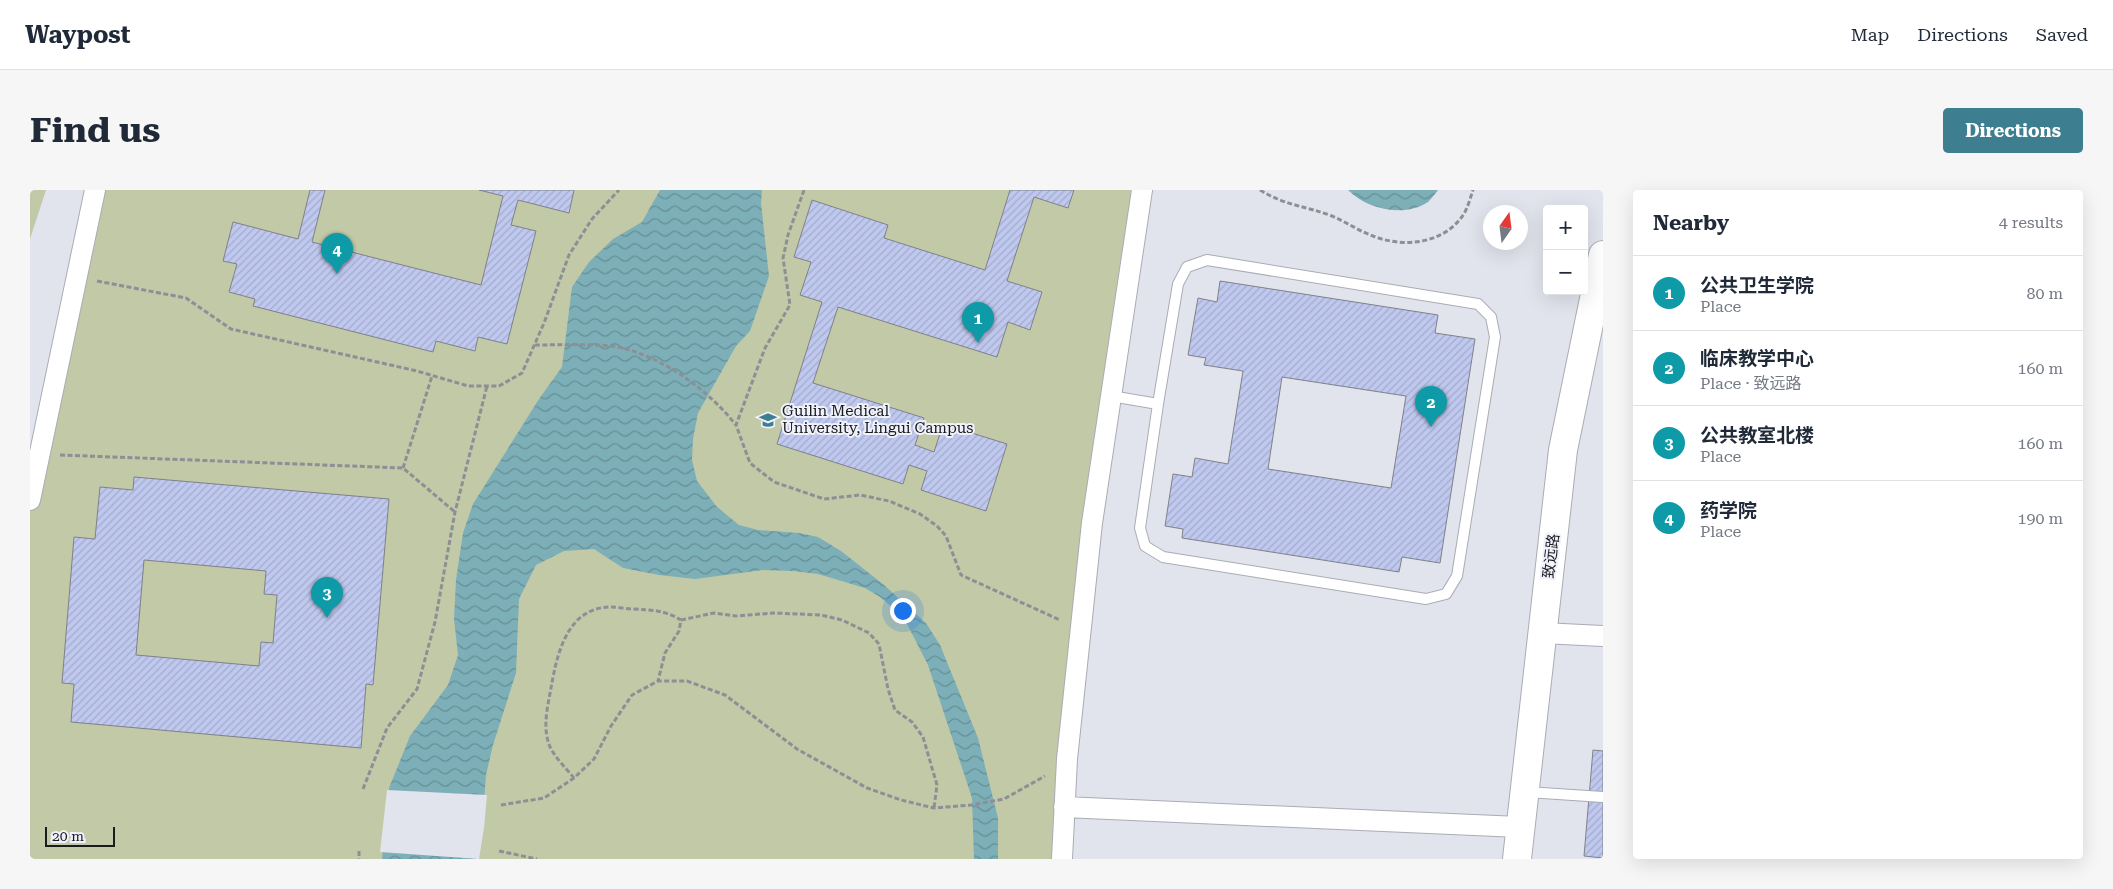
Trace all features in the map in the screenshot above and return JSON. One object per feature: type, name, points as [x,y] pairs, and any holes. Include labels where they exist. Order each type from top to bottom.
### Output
[{"type":"main road","name":"致远路","points":[[1517,859],[1519,827],[1563,450],[1603,255]]},
{"type":"street","points":[[31,489],[95,190]]},
{"type":"street","points":[[1062,859],[1067,759],[1098,478],[1142,190]]},
{"type":"street","points":[[1542,633],[1603,636]]},
{"type":"street","points":[[1064,807],[1519,827]]},
{"type":"lane","points":[[1207,260],[1478,304],[1491,317],[1495,337],[1457,576],[1446,594],[1426,599],[1163,557],[1145,546],[1140,528],[1158,404],[1178,284],[1187,267],[1207,260]]},
{"type":"lane","points":[[1110,396],[1158,404]]},
{"type":"lane","points":[[1523,792],[1603,797]]},
{"type":"path","points":[[77,277],[186,298],[231,329],[468,386],[498,386],[522,373],[569,255],[592,219],[619,190]]},
{"type":"path","points":[[736,425],[765,348],[790,305],[783,258],[788,235],[804,190]]},
{"type":"path","points":[[1260,190],[1276,200],[1330,216],[1374,237],[1395,242],[1417,243],[1442,235],[1452,229],[1463,217],[1473,190]]},
{"type":"path","points":[[535,344],[622,348],[684,376],[724,410],[736,425],[750,463],[774,482],[824,499],[860,495],[889,501],[920,514],[937,526],[946,536],[961,575],[1080,629]]},
{"type":"path","points":[[403,468],[432,376]]},
{"type":"path","points":[[364,788],[387,728],[417,689],[435,622],[455,512],[487,386]]},
{"type":"path","points":[[40,454],[403,468],[455,512]]},
{"type":"path","points":[[574,778],[548,743],[546,724],[563,639],[573,623],[587,612],[609,606],[655,609],[670,613],[681,620],[714,613],[736,616],[774,613],[821,615],[842,620],[869,632],[879,644],[888,689],[895,710],[912,722],[923,737],[937,785],[934,808]]},
{"type":"path","points":[[658,681],[665,653],[679,632],[681,620]]},
{"type":"path","points":[[502,805],[544,798],[574,778],[594,759],[611,726],[632,696],[658,681],[688,680],[725,695],[797,749],[867,788],[901,800],[934,808],[971,805],[1004,799],[1035,783],[1067,759]]},
{"type":"path","points":[[358,851],[359,859]]},
{"type":"path","points":[[499,851],[537,859]]},
{"type":"green space","points":[[30,190],[46,190],[30,239]]},
{"type":"green space","name":"Guilin Medical University, Lingui Campus","points":[[95,190],[1142,190],[1062,859],[30,859],[30,500]]},
{"type":"water","points":[[660,190],[762,190],[761,203],[769,276],[750,331],[736,346],[698,413],[693,439],[692,460],[697,481],[717,507],[739,525],[758,530],[799,533],[818,537],[841,551],[884,585],[926,623],[940,645],[978,738],[998,818],[998,859],[974,859],[972,798],[928,665],[907,624],[880,597],[865,588],[818,574],[793,571],[763,570],[695,579],[659,575],[623,568],[594,549],[564,551],[536,565],[519,599],[516,673],[493,745],[486,775],[482,828],[476,859],[382,859],[389,788],[410,736],[448,685],[458,655],[454,619],[456,580],[463,533],[473,504],[539,399],[562,367],[572,287],[589,262],[613,239],[642,222]]},
{"type":"water","points":[[1348,190],[1438,190],[1428,202],[1418,207],[1408,210],[1397,210],[1386,209],[1365,202]]},
{"type":"pier","points":[[387,790],[487,795],[479,859],[380,852]]},
{"type":"building","points":[[310,190],[325,190],[312,242],[481,285],[503,196],[479,190],[574,190],[569,213],[518,200],[511,225],[536,231],[507,344],[478,337],[475,351],[436,341],[433,352],[253,306],[255,299],[229,292],[237,264],[223,261],[233,222],[298,239]]},
{"type":"building","points":[[1010,190],[1074,190],[1068,208],[1034,197],[1007,281],[1042,292],[1030,330],[1008,322],[997,357],[838,307],[813,383],[924,418],[915,445],[934,452],[943,424],[1007,444],[986,511],[921,490],[927,471],[909,465],[903,484],[777,444],[822,302],[800,295],[811,262],[794,257],[812,200],[888,225],[884,238],[985,270]]},
{"type":"building","points":[[1220,281],[1438,315],[1435,333],[1475,339],[1440,563],[1402,557],[1399,572],[1182,538],[1183,529],[1165,526],[1173,474],[1192,477],[1195,458],[1228,464],[1243,371],[1204,365],[1206,358],[1188,355],[1198,298],[1217,302]],"holes":[[[1282,377],[1406,396],[1391,488],[1268,469]]]},
{"type":"building","points":[[134,477],[389,499],[373,685],[366,684],[361,748],[71,722],[74,684],[62,683],[74,537],[95,539],[100,487],[133,490]],"holes":[[[144,560],[266,571],[264,594],[277,595],[273,643],[261,642],[259,666],[136,655]]]},
{"type":"building","points":[[1593,750],[1603,751],[1603,858],[1584,856]]},
{"type":"place","name":"药学院","points":[[337,274]]},
{"type":"place","name":"公共卫生学院","points":[[978,343]]},
{"type":"place","name":"Guilin Medical University, Lingui Campus","points":[[768,420]]},
{"type":"place","name":"临床教学中心","points":[[1431,427]]},
{"type":"place","name":"公共教室北楼","points":[[327,618]]}]
